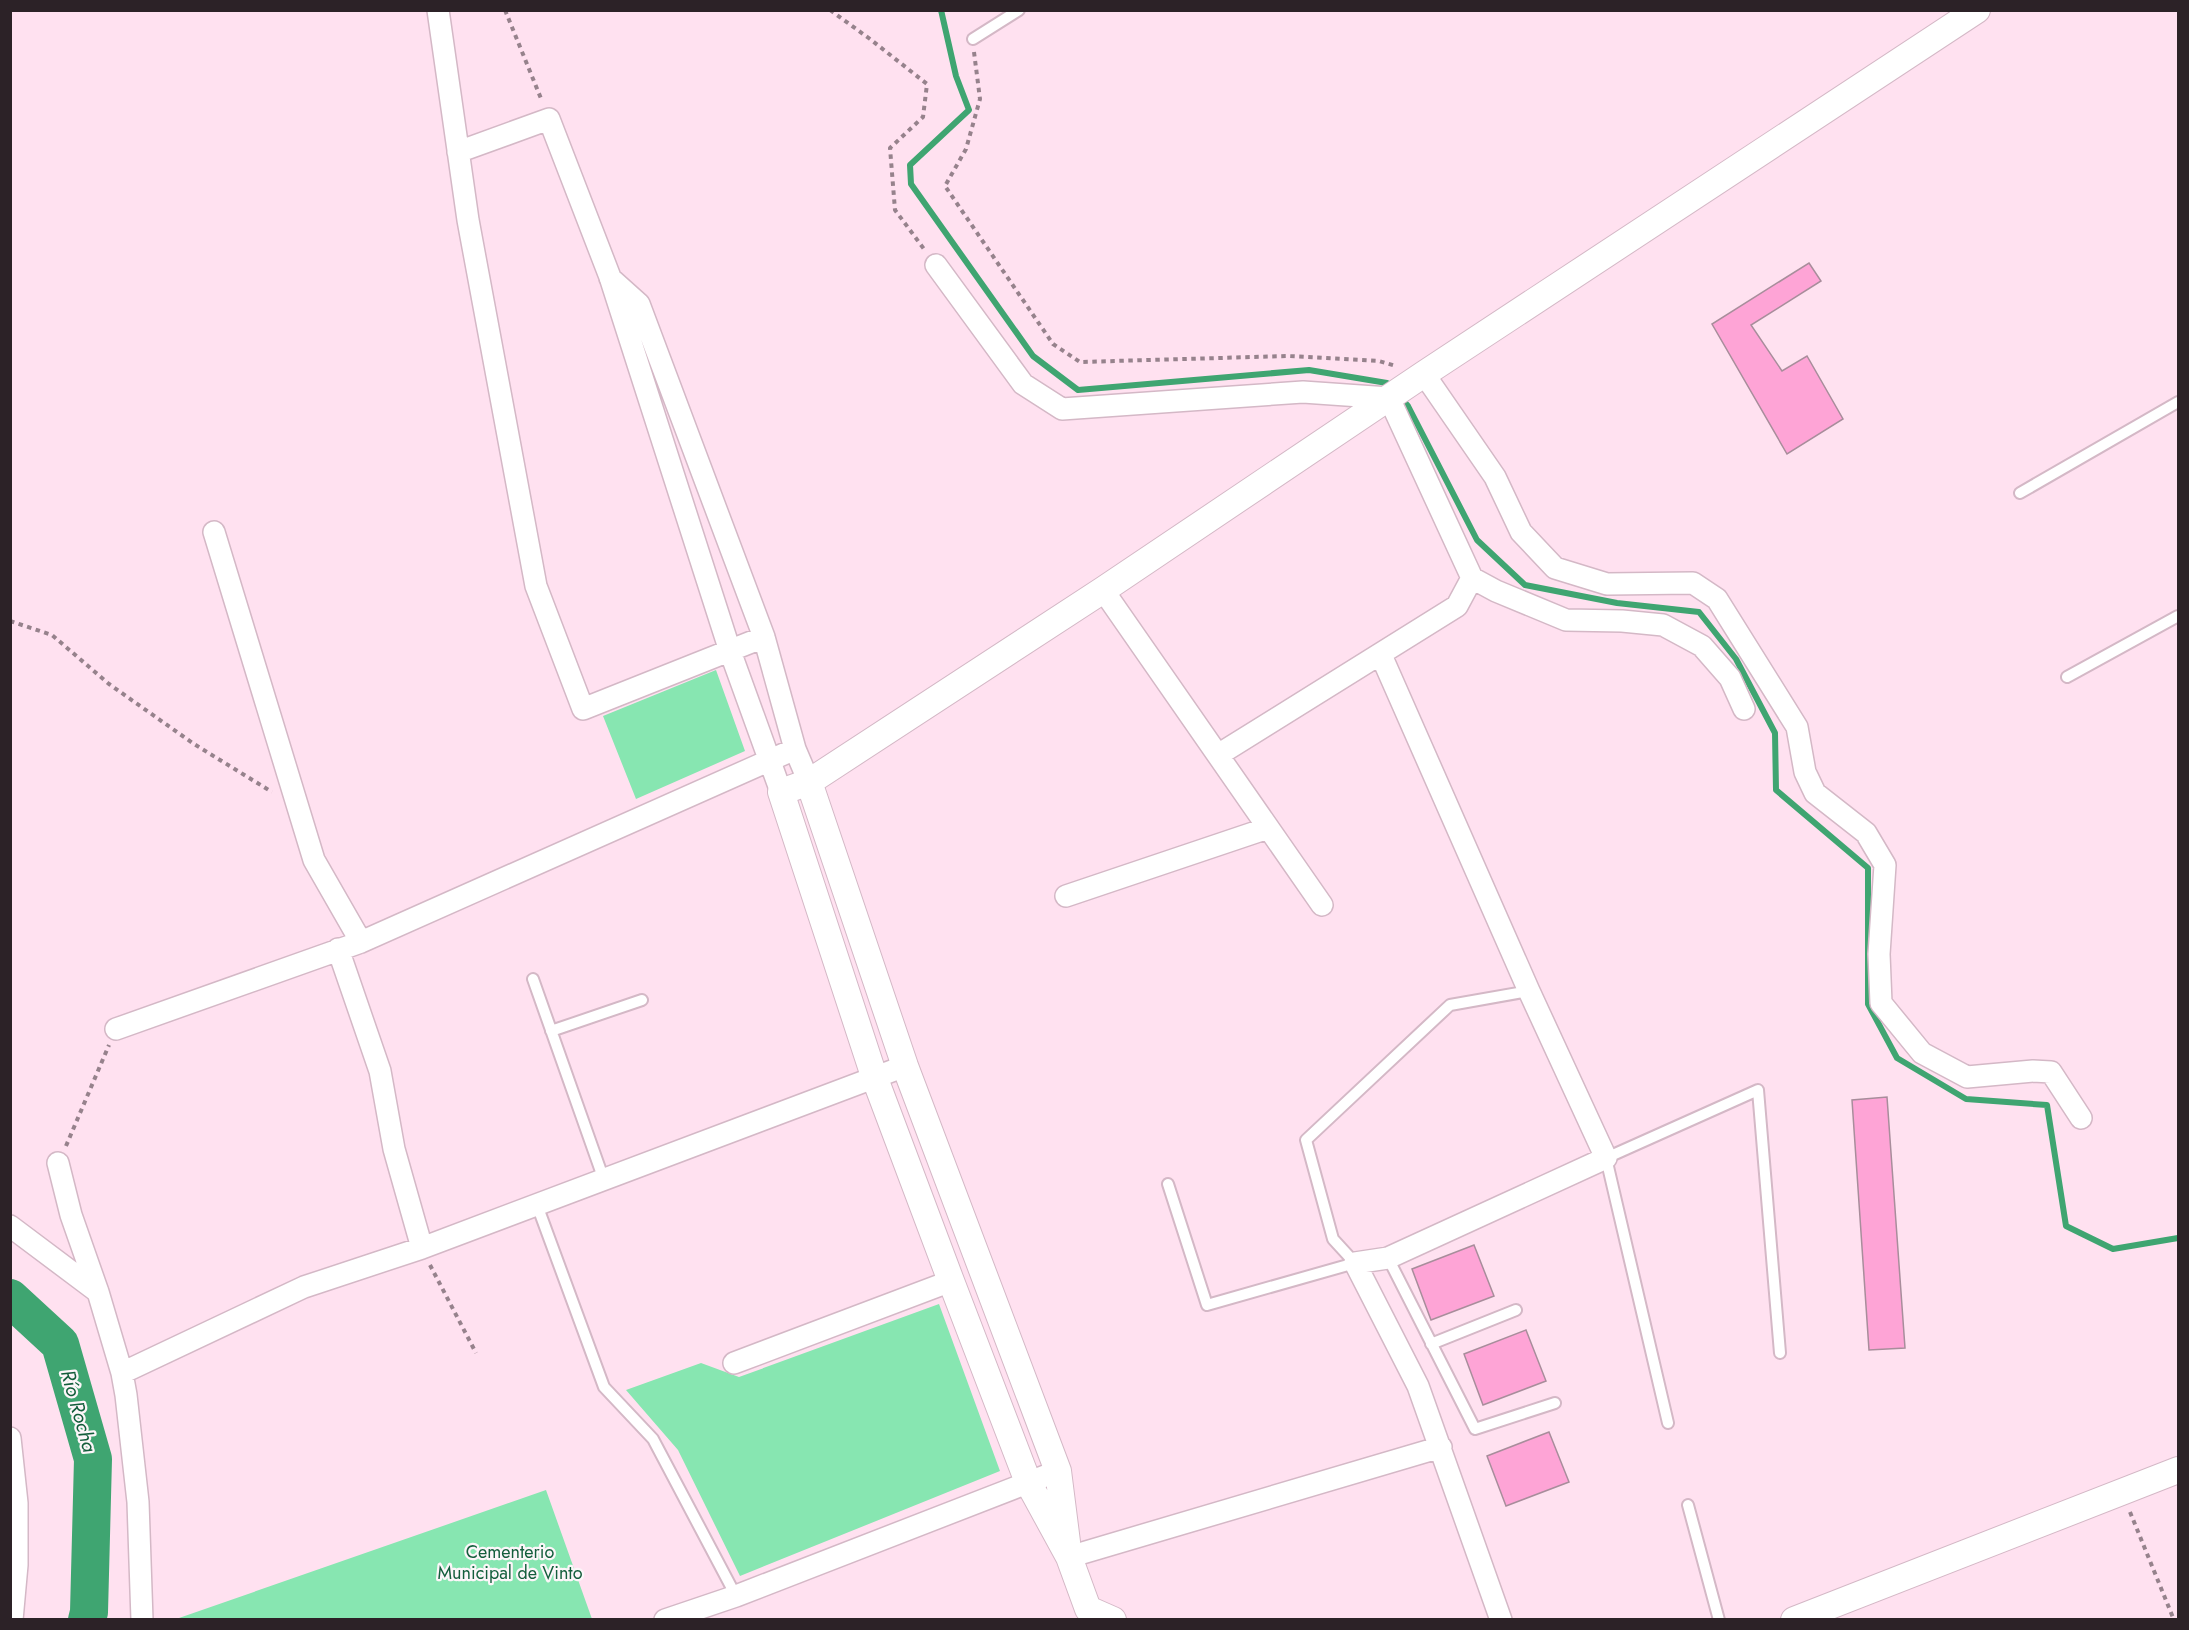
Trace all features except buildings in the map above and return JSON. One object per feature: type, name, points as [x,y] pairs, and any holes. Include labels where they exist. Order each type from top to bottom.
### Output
[{"type":"street","points":[[438,10],[468,220],[536,586],[583,709],[764,637]]},
{"type":"street","points":[[781,792],[809,782],[1103,590],[1977,10]]},
{"type":"street","points":[[458,152],[549,119],[610,278],[730,651],[770,759],[874,1076],[951,1281],[1028,1482],[1069,1557],[1089,1614],[1113,1620]]},
{"type":"street","points":[[936,265],[1023,384],[1062,409],[1303,392],[1402,390],[1495,477],[1521,532],[1556,568],[1607,585],[1693,583],[1717,599],[1797,727],[1805,772],[1815,793],[1866,833],[1885,865],[1879,954],[1881,1003],[1922,1053],[1967,1077],[2033,1071],[2051,1072],[2081,1118]]},
{"type":"street","points":[[610,278],[639,304],[764,637],[795,749],[809,782],[905,1066],[1058,1471],[1069,1557]]},
{"type":"street","points":[[1402,390],[1472,578],[1496,591],[1566,620],[1663,625],[1702,646],[1730,678],[1744,709]]},
{"type":"street","points":[[214,532],[314,860],[361,942]]},
{"type":"street","points":[[1218,755],[1457,606],[1472,578]]},
{"type":"street","points":[[1103,590],[1322,905]]},
{"type":"street","points":[[1381,655],[1606,1158],[1388,1258],[1354,1263],[1418,1386],[1501,1620]]},
{"type":"street","points":[[116,1029],[361,942],[795,749]]},
{"type":"street","points":[[1066,896],[1268,828]]},
{"type":"street","points":[[338,949],[380,1071],[394,1149],[422,1248]]},
{"type":"street","points":[[122,1373],[304,1287],[422,1248],[905,1066]]},
{"type":"street","points":[[58,1163],[71,1215],[98,1292],[122,1373],[138,1502],[141,1620]]},
{"type":"street","points":[[10,1226],[98,1292]]},
{"type":"street","points":[[734,1363],[951,1281]]},
{"type":"street","points":[[10,1438],[17,1503],[17,1565],[12,1620]]},
{"type":"street","points":[[1069,1557],[1441,1446]]},
{"type":"street","points":[[1794,1620],[2178,1470]]},
{"type":"street","points":[[673,1618],[736,1596],[1058,1471]]},
{"type":"lane","points":[[973,39],[1019,10]]},
{"type":"lane","points":[[2020,493],[2178,402]]},
{"type":"lane","points":[[2067,677],[2178,616]]},
{"type":"lane","points":[[533,979],[604,1180]]},
{"type":"lane","points":[[1168,1184],[1207,1305],[1354,1263],[1333,1239],[1306,1140],[1450,1005],[1530,991]]},
{"type":"lane","points":[[551,1031],[642,1000]]},
{"type":"lane","points":[[1668,1423],[1606,1158],[1758,1090],[1780,1353]]},
{"type":"lane","points":[[537,1204],[604,1387],[653,1439],[736,1596]]},
{"type":"lane","points":[[1388,1258],[1475,1429],[1555,1404]]},
{"type":"lane","points":[[1431,1344],[1516,1310]]},
{"type":"lane","points":[[1688,1505],[1719,1620]]},
{"type":"path","points":[[505,10],[549,119]]},
{"type":"path","points":[[830,10],[927,84],[923,117],[890,148],[895,210],[936,265]]},
{"type":"path","points":[[973,39],[980,99],[966,149],[945,186],[1053,344],[1080,362],[1288,357],[1379,361],[1402,390]]},
{"type":"path","points":[[10,621],[52,635],[109,684],[194,744],[298,808]]},
{"type":"path","points":[[58,1163],[116,1029]]},
{"type":"path","points":[[422,1248],[476,1353]]},
{"type":"path","points":[[2121,1493],[2174,1620]]},
{"type":"green space","points":[[716,670],[745,751],[636,799],[603,716]]},
{"type":"green space","points":[[939,1304],[1000,1471],[740,1576],[678,1450],[626,1390],[701,1363],[739,1377]]},
{"type":"green space","name":"Cementerio Municipal de Vinto","points":[[546,1490],[592,1619],[180,1620],[179,1618]]},
{"type":"waterway","points":[[941,10],[956,76],[969,110],[910,165],[911,184],[1033,356],[1078,390],[1309,370],[1387,383],[1393,389]]},
{"type":"waterway","points":[[1400,397],[1408,406],[1477,540],[1525,585],[1617,603],[1699,612],[1736,659],[1775,733],[1776,790],[1868,868],[1868,1004],[1897,1058],[1966,1099],[2047,1105],[2066,1226],[2113,1249],[2178,1238]]},
{"type":"waterway","name":"Río Rocha","points":[[10,1298],[60,1344],[93,1459],[87,1620]]}]
